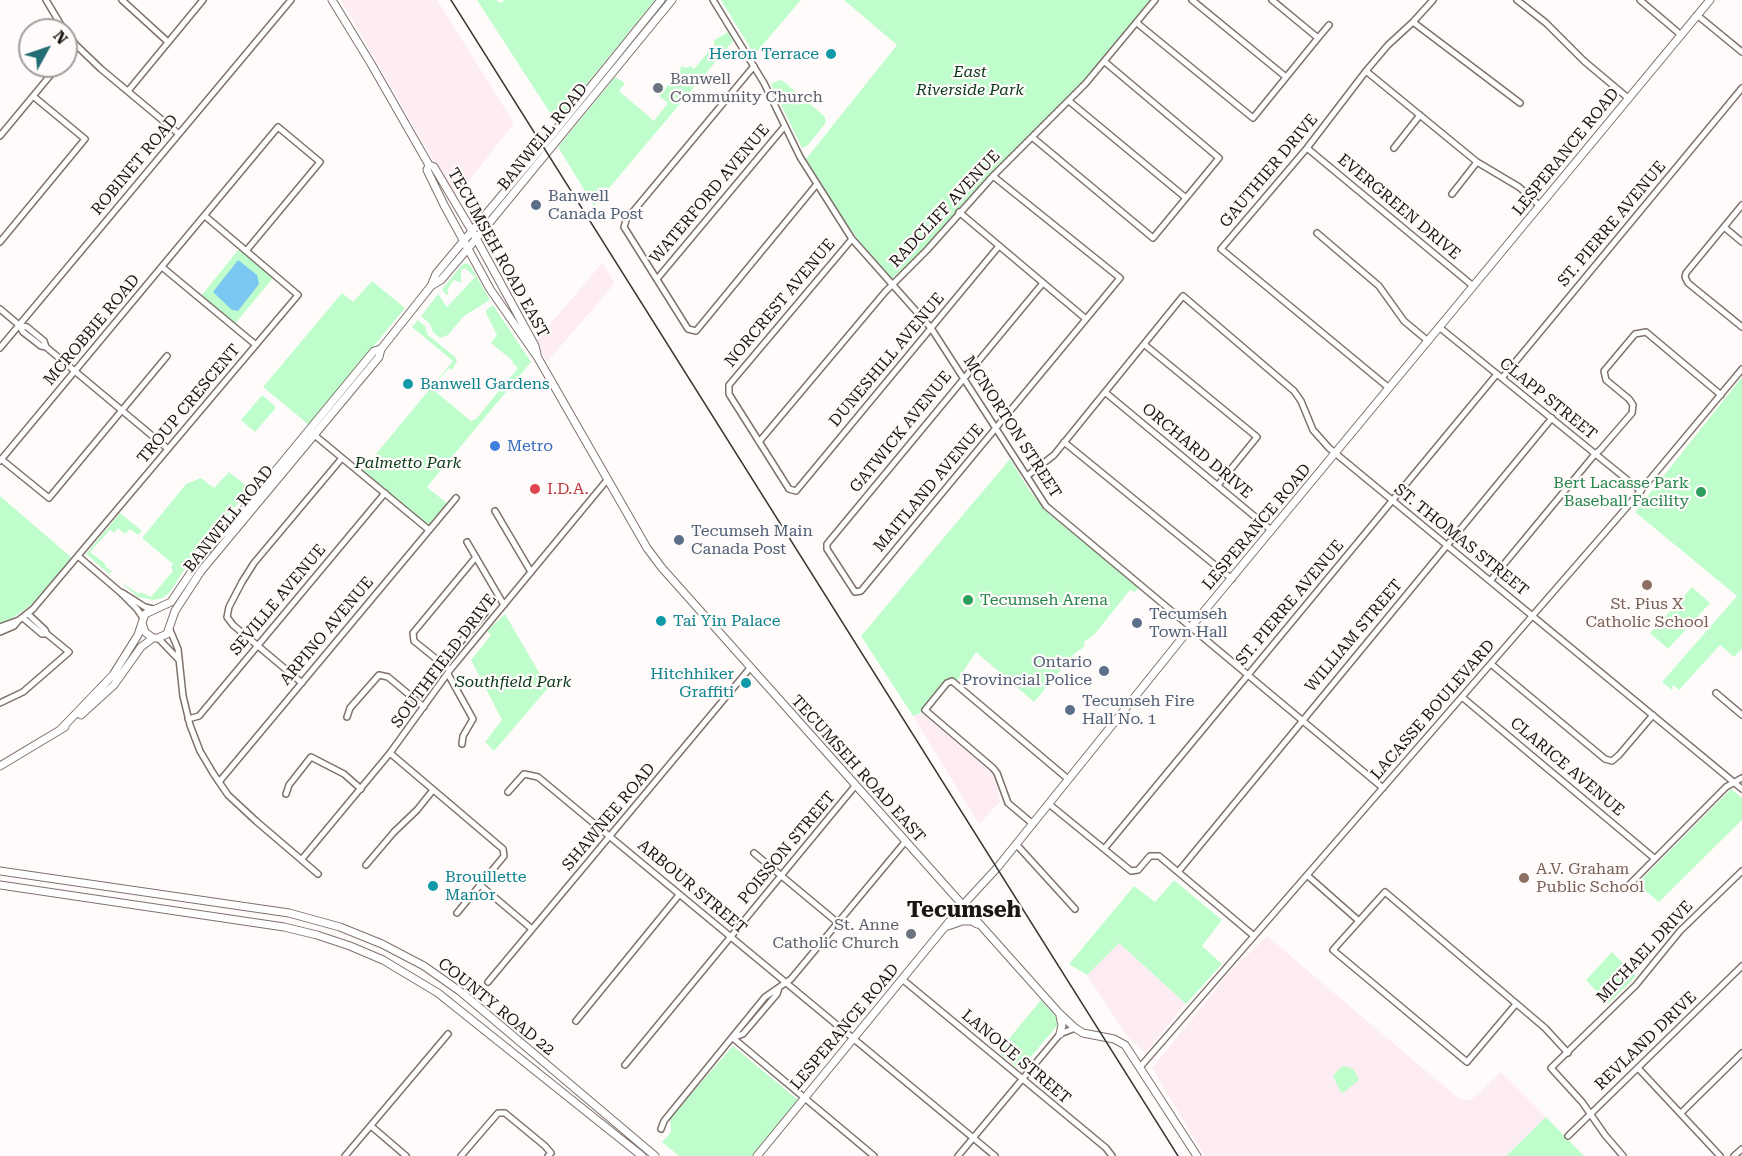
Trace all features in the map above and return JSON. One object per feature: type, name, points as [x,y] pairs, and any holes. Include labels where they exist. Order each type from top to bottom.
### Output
[{"type":"main road","name":"TECUMSEH ROAD EAST","points":[[332,0],[429,165],[434,167],[477,239],[535,346],[538,358]]},
{"type":"main road","name":"BANWELL ROAD","points":[[156,609],[171,602],[199,560],[380,357],[381,349],[431,286],[436,274],[662,0]]},
{"type":"main road","name":"BANWELL ROAD","points":[[431,286],[441,280],[477,239],[672,0]]},
{"type":"main road","name":"LESPERANCE ROAD","points":[[758,1156],[962,906],[1033,824],[1191,627],[1710,0]]},
{"type":"main road","name":"TECUMSEH ROAD EAST","points":[[429,165],[427,170],[490,289],[538,358],[647,548],[662,568],[1059,1014],[1083,1033],[1123,1043],[1141,1066],[1197,1156]]},
{"type":"main road","name":"BANWELL ROAD","points":[[171,628],[177,609],[201,571],[312,433]]},
{"type":"main road","points":[[0,766],[69,725],[114,685],[141,647],[167,634],[171,628],[171,621],[167,612],[156,609],[149,611],[142,621],[138,635],[113,675],[61,729]]},
{"type":"main road","points":[[142,621],[145,632],[156,638]]},
{"type":"main road","name":"COUNTY ROAD 22","points":[[0,871],[289,913],[361,935],[403,954],[441,978],[477,1005],[655,1156]]},
{"type":"main road","name":"COUNTY ROAD 22","points":[[0,885],[284,927],[350,946],[382,960],[438,993],[642,1156]]},
{"type":"main road","points":[[944,929],[962,921],[972,921],[982,928]]},
{"type":"main road","points":[[1059,1014],[1062,1025],[1060,1034]]},
{"type":"street","points":[[46,0],[57,18]]},
{"type":"street","points":[[122,0],[168,42]]},
{"type":"street","points":[[128,91],[203,0]]},
{"type":"street","name":"ROBINET ROAD","points":[[0,348],[291,0]]},
{"type":"street","name":"MCNORTON STREET","points":[[713,0],[764,83],[784,127],[817,184],[852,239],[932,328],[1046,506],[1383,788]]},
{"type":"street","name":"RADCLIFF AVENUE","points":[[759,442],[892,285],[927,250],[993,176],[1105,62],[1155,0]]},
{"type":"street","points":[[1192,0],[1286,77]]},
{"type":"street","points":[[1272,0],[1318,38]]},
{"type":"street","name":"GAUTHIER DRIVE","points":[[1389,388],[1221,249],[1307,148],[1388,45],[1432,0]]},
{"type":"street","points":[[1517,0],[1546,23],[1584,61],[1628,98]]},
{"type":"street","points":[[1640,0],[1681,35]]},
{"type":"street","points":[[1697,15],[1742,52]]},
{"type":"street","points":[[1137,22],[1253,118],[1329,25]]},
{"type":"street","points":[[1413,22],[1520,103]]},
{"type":"street","points":[[78,47],[179,134]]},
{"type":"street","points":[[1032,137],[1153,238],[1219,158],[1105,62]]},
{"type":"street","points":[[754,66],[626,220],[624,227],[688,329],[696,331],[817,184]]},
{"type":"street","points":[[1366,71],[1477,162],[1519,187],[1540,206]]},
{"type":"street","points":[[0,136],[48,78]]},
{"type":"street","name":"ST. PIERRE AVENUE","points":[[1104,849],[1392,501],[1742,88]]},
{"type":"street","points":[[0,242],[85,139],[33,96]]},
{"type":"street","points":[[1069,101],[1186,198]]},
{"type":"street","points":[[1394,147],[1420,115]]},
{"type":"street","name":"MCROBBIE ROAD","points":[[1,460],[278,127],[320,162],[246,251]]},
{"type":"street","name":"WATERFORD AVENUE","points":[[657,279],[784,127]]},
{"type":"street","name":"EVERGREEN DRIVE","points":[[1307,148],[1473,286]]},
{"type":"street","points":[[1452,194],[1477,162]]},
{"type":"street","name":"MAITLAND AVENUE","points":[[861,591],[1120,278],[993,176]]},
{"type":"street","points":[[1742,205],[1686,273],[1685,278],[1688,283],[1742,327]]},
{"type":"street","points":[[959,212],[1086,319]]},
{"type":"street","name":"TROUP CRESCENT","points":[[0,632],[14,626],[78,556],[298,295],[205,216]]},
{"type":"street","points":[[1724,227],[1742,242]]},
{"type":"street","points":[[1317,233],[1379,286],[1404,321],[1428,340]]},
{"type":"street","name":"NORCREST AVENUE","points":[[759,442],[729,394],[729,385],[852,239]]},
{"type":"street","name":"DUNESHILL AVENUE","points":[[759,442],[789,489],[796,491],[999,246]]},
{"type":"street","points":[[162,267],[256,345]]},
{"type":"street","name":"GATWICK AVENUE","points":[[861,591],[855,591],[827,549],[827,544],[1043,282]]},
{"type":"street","name":"ST. THOMAS STREET","points":[[1145,345],[1183,296],[1294,391],[1319,439],[1742,789]]},
{"type":"street","points":[[0,309],[44,341],[46,347],[168,449]]},
{"type":"street","name":"CLAPP STREET","points":[[1439,327],[1641,491]]},
{"type":"street","points":[[1490,581],[1632,412],[1633,405],[1629,399],[1606,380],[1604,371],[1635,334],[1646,332],[1720,395]]},
{"type":"street","points":[[1027,476],[1054,455],[1145,345],[1257,437],[1218,485]]},
{"type":"street","points":[[1,460],[49,498],[167,356]]},
{"type":"street","name":"LACASSE BOULEVARD","points":[[1141,1066],[1641,491],[1742,369]]},
{"type":"street","name":"ORCHARD DRIVE","points":[[1106,393],[1271,530]]},
{"type":"street","name":"WILLIAM STREET","points":[[1178,872],[1552,418]]},
{"type":"street","points":[[312,433],[429,530]]},
{"type":"street","points":[[1064,442],[1232,579]]},
{"type":"street","points":[[302,683],[233,625],[227,617],[242,582],[255,563],[342,458]]},
{"type":"street","name":"SOUTHFIELD DRIVE","points":[[302,859],[390,753],[449,672],[607,480]]},
{"type":"street","name":"SEVILLE AVENUE","points":[[188,718],[199,716],[384,493]]},
{"type":"street","name":"ARPINO AVENUE","points":[[219,782],[456,498]]},
{"type":"street","points":[[495,510],[531,572]]},
{"type":"street","points":[[467,542],[504,605]]},
{"type":"street","points":[[78,556],[137,609],[142,621]]},
{"type":"street","points":[[462,744],[463,736],[473,719],[449,672],[414,641],[413,633],[476,557]]},
{"type":"street","points":[[120,592],[145,607],[156,609]]},
{"type":"street","points":[[442,664],[485,613]]},
{"type":"street","points":[[0,703],[23,692],[69,652],[45,630],[23,617]]},
{"type":"street","name":"TROUP CRESCENT","points":[[0,627],[23,617]]},
{"type":"street","points":[[171,628],[178,649],[188,718],[200,751],[228,795],[318,874]]},
{"type":"street","points":[[156,638],[171,649],[180,661]]},
{"type":"street","points":[[1491,664],[1605,759],[1612,761],[1619,755],[1653,715]]},
{"type":"street","name":"SHAWNEE ROAD","points":[[488,982],[750,669]]},
{"type":"street","points":[[347,717],[350,708],[379,675],[388,677],[424,707]]},
{"type":"street","points":[[1033,824],[1008,803],[997,773],[925,710],[947,683],[952,681],[1068,779]]},
{"type":"street","points":[[1716,693],[1742,715]]},
{"type":"street","name":"CLARICE AVENUE","points":[[1462,697],[1654,858]]},
{"type":"street","points":[[390,753],[503,849],[504,856],[458,913]]},
{"type":"street","points":[[286,794],[289,785],[311,757],[344,774],[361,789]]},
{"type":"street","name":"ARBOUR STREET","points":[[508,792],[524,774],[537,777],[995,1156]]},
{"type":"street","points":[[1626,888],[1726,787],[1742,778]]},
{"type":"street","name":"POISSON STREET","points":[[625,1065],[855,786]]},
{"type":"street","points":[[366,865],[434,790]]},
{"type":"street","points":[[1049,804],[1131,871],[1138,870],[1150,856],[1159,856],[1254,936]]},
{"type":"street","points":[[661,1129],[664,1121],[765,998],[773,990],[786,983],[905,843]]},
{"type":"street","points":[[1016,844],[1075,909]]},
{"type":"street","points":[[754,853],[838,923]]},
{"type":"street","name":"MICHAEL DRIVE","points":[[1592,1113],[1551,1068],[1636,985],[1680,931],[1742,871]]},
{"type":"street","points":[[1308,876],[1359,921]]},
{"type":"street","points":[[480,885],[532,929]]},
{"type":"street","points":[[1516,1004],[1467,1062],[1333,950],[1385,892],[1545,1028],[1568,1053]]},
{"type":"street","points":[[576,1021],[680,895]]},
{"type":"street","name":"REVLAND DRIVE","points":[[1568,1136],[1742,966]]},
{"type":"street","name":"LANOUE STREET","points":[[902,979],[1106,1148],[1112,1156]]},
{"type":"street","points":[[958,1156],[1060,1034],[1075,1028]]},
{"type":"street","points":[[345,1156],[448,1034]]},
{"type":"street","points":[[733,1038],[874,1156]]},
{"type":"street","points":[[1681,1113],[1742,1053]]},
{"type":"street","points":[[1638,1068],[1720,1156]]},
{"type":"street","points":[[461,1156],[498,1113],[505,1113],[545,1146],[550,1153],[548,1156]]},
{"type":"street","points":[[1592,1113],[1605,1136],[1623,1156]]},
{"type":"street","points":[[371,1126],[406,1156]]},
{"type":"street","points":[[1734,1156],[1742,1149]]},
{"type":"shaded area","points":[[341,0],[437,0],[514,123],[468,182],[454,196]]},
{"type":"shaded area","points":[[602,263],[615,283],[547,362],[536,341]]},
{"type":"shaded area","points":[[921,713],[995,775],[1000,802],[979,824],[913,716]]},
{"type":"shaded area","points":[[1267,936],[1459,1099],[1471,1100],[1501,1072],[1546,1117],[1506,1156],[1205,1156],[1152,1068],[1229,973]]},
{"type":"shaded area","points":[[1119,943],[1186,1004],[1145,1053],[1127,1036],[1087,975]]},
{"type":"green space","points":[[477,0],[496,0],[501,3],[504,0],[655,0],[556,122]]},
{"type":"green space","points":[[721,0],[801,0],[754,54]]},
{"type":"green space","name":"East Riverside Park","points":[[844,0],[1152,0],[1083,84],[968,198],[921,252],[890,280],[842,217],[806,159],[897,45]]},
{"type":"green space","points":[[728,32],[733,41],[594,206],[558,147],[615,77],[625,83],[619,91],[654,121],[668,103],[659,96],[680,71],[681,66],[686,68],[691,66],[694,69],[715,44],[713,41]]},
{"type":"green space","points":[[779,80],[783,81],[826,120],[807,146],[802,148],[771,84]]},
{"type":"green space","points":[[239,249],[273,278],[234,325],[201,296]]},
{"type":"green space","points":[[466,263],[470,265],[490,300],[464,316],[448,335],[440,338],[421,316],[438,294],[447,307],[475,277],[465,268],[461,270],[461,283],[454,280],[447,290],[449,294],[446,295],[442,289]]},
{"type":"green space","points":[[372,281],[405,308],[309,425],[263,387],[342,293],[353,302]]},
{"type":"green space","name":"Palmetto Park","points":[[493,305],[531,362],[427,487],[448,504],[432,523],[427,525],[362,471],[453,361],[412,327],[418,320],[425,326],[428,335],[457,361],[452,370],[449,368],[434,385],[437,388],[435,391],[471,421],[476,419],[518,368],[491,343],[497,335],[486,310]]},
{"type":"green space","points":[[1742,377],[1742,649],[1734,657],[1720,645],[1679,690],[1673,685],[1672,690],[1662,682],[1737,596],[1635,512]]},
{"type":"green space","points":[[262,395],[275,406],[275,409],[255,432],[241,420]]},
{"type":"green space","points":[[1010,459],[1029,490],[1049,514],[1139,587],[1135,592],[1130,590],[1094,635],[1084,642],[1084,647],[1074,654],[1034,702],[976,652],[957,681],[947,679],[921,713],[913,716],[861,636]]},
{"type":"green space","points":[[229,472],[249,488],[249,491],[195,553],[170,592],[163,598],[154,600],[138,597],[119,581],[139,594],[141,592],[151,597],[173,571],[171,567],[173,564],[142,538],[186,484],[201,478],[214,488]]},
{"type":"green space","points":[[0,496],[72,558],[31,605],[0,625]]},
{"type":"green space","points":[[120,513],[142,531],[138,535],[130,529],[125,534],[118,528],[114,533],[110,530],[90,552],[112,571],[109,574],[86,554]]},
{"type":"green space","points":[[1692,587],[1710,603],[1668,649],[1650,633]]},
{"type":"green space","name":"Southfield Park","points":[[505,614],[548,688],[494,751],[485,742],[502,720],[471,660],[491,635],[487,631]]},
{"type":"green space","points":[[1731,789],[1742,798],[1742,820],[1659,902],[1637,884]]},
{"type":"green space","points":[[1174,880],[1222,920],[1202,946],[1222,964],[1186,1004],[1119,943],[1087,975],[1069,964],[1134,886],[1155,902]]},
{"type":"green space","points":[[1612,952],[1636,976],[1608,1004],[1586,980]]},
{"type":"green space","points":[[1041,1000],[1060,1022],[1020,1070],[998,1052]]},
{"type":"green space","points":[[733,1046],[798,1100],[752,1156],[679,1156],[662,1142],[671,1132],[670,1118]]},
{"type":"green space","points":[[1344,1066],[1354,1069],[1359,1080],[1343,1093],[1333,1076]]},
{"type":"green space","points":[[1546,1117],[1584,1156],[1506,1156]]},
{"type":"water","points":[[238,260],[257,275],[259,284],[238,311],[232,310],[213,292]]},
{"type":"railway","points":[[451,0],[1178,1156]]},
{"type":"place","name":"Heron Terrace","points":[[831,54]]},
{"type":"place","name":"Banwell Community Church","points":[[658,88]]},
{"type":"place","name":"Banwell Canada Post","points":[[536,205]]},
{"type":"place","name":"Banwell Gardens","points":[[408,384]]},
{"type":"place","name":"Metro","points":[[495,446]]},
{"type":"place","name":"I.D.A.","points":[[535,489]]},
{"type":"place","name":"Bert Lacasse Park Baseball Facility","points":[[1701,492]]},
{"type":"place","name":"Tecumseh Main Canada Post","points":[[679,540]]},
{"type":"place","name":"St. Pius X Catholic School","points":[[1647,585]]},
{"type":"place","name":"Tecumseh Arena","points":[[968,600]]},
{"type":"place","name":"Tai Yin Palace","points":[[661,621]]},
{"type":"place","name":"Tecumseh Town Hall","points":[[1137,623]]},
{"type":"place","name":"Ontario Provincial Police","points":[[1104,671]]},
{"type":"place","name":"Hitchhiker Graffiti","points":[[746,683]]},
{"type":"place","name":"Tecumseh Fire Hall No. 1","points":[[1070,710]]},
{"type":"place","name":"A.V. Graham Public School","points":[[1524,878]]},
{"type":"place","name":"Brouillette Manor","points":[[433,886]]},
{"type":"place","name":"St. Anne Catholic Church","points":[[911,934]]},
{"type":"district","name":"Tecumseh","points":[[964,911]]}]
